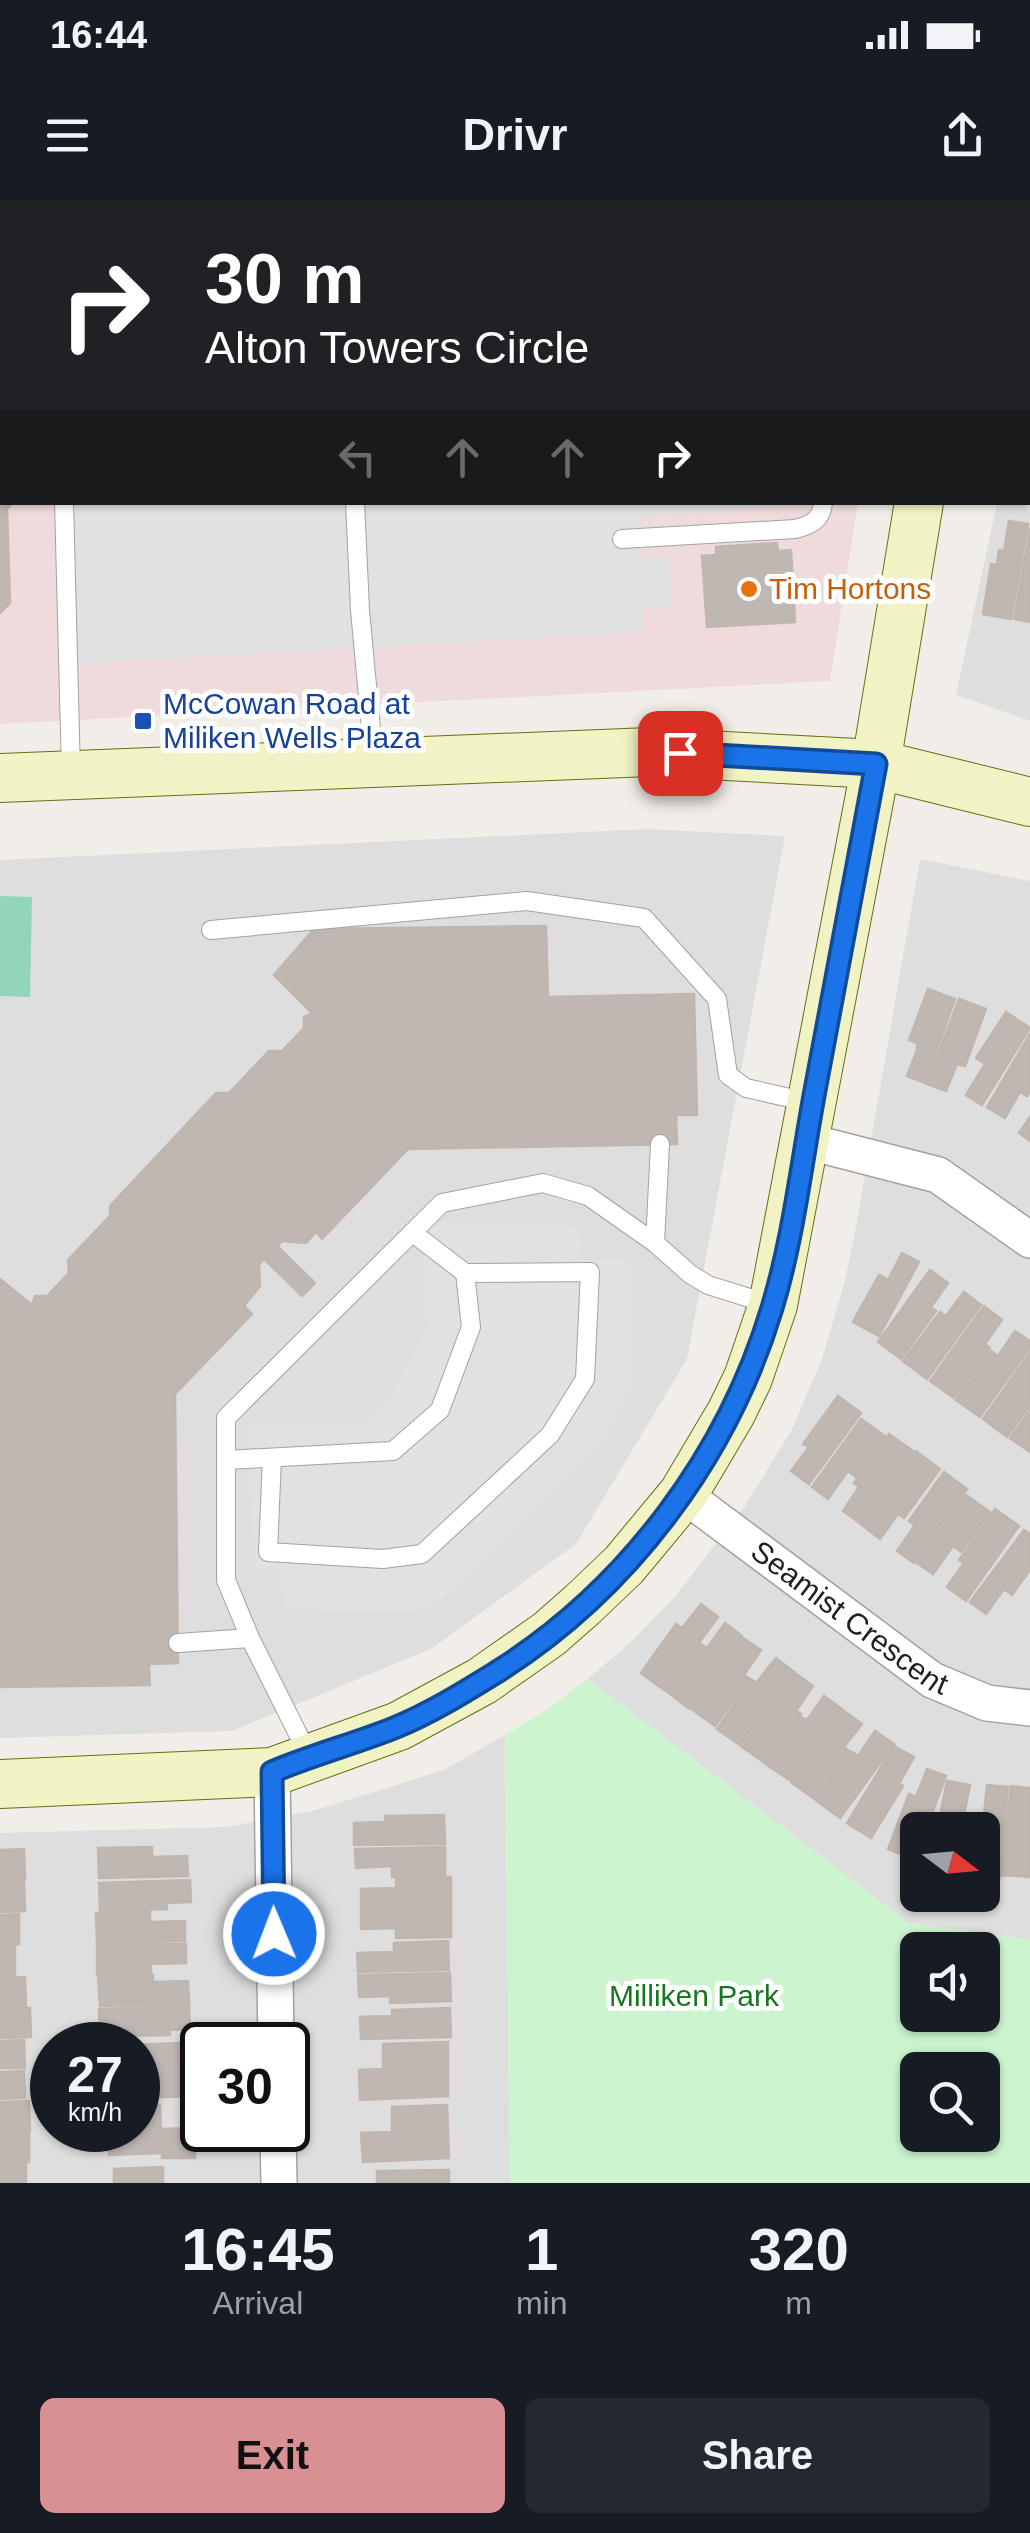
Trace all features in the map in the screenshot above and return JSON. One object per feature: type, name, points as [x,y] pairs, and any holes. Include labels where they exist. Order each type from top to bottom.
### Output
[{"type":"street","points":[[0,1784],[291,1764],[399,1726],[438,1707],[549,1634],[624,1564],[683,1494],[748,1378],[773,1305],[876,764],[918,505]]},
{"type":"street","points":[[0,778],[650,752],[876,764],[1030,802]]},
{"type":"street","points":[[809,1122],[938,1175],[1030,1240]]},
{"type":"street","name":"Seamist Crescent","points":[[683,1494],[932,1680],[987,1703],[1030,1708]]},
{"type":"street","points":[[277,2022],[291,1764]]},
{"type":"street","points":[[278,2152],[279,2183]]},
{"type":"lane","points":[[64,505],[71,776]]},
{"type":"lane","points":[[355,505],[374,763]]},
{"type":"lane","points":[[622,540],[796,529],[811,525],[822,513],[823,505]]},
{"type":"lane","points":[[210,930],[527,901],[644,918],[717,999],[728,1075],[809,1122]]},
{"type":"lane","points":[[654,1243],[660,1144]]},
{"type":"lane","points":[[291,1764],[250,1638],[226,1580],[226,1418],[442,1204],[543,1182],[588,1196],[708,1285],[773,1305]]},
{"type":"lane","points":[[272,1458],[268,1552],[383,1559],[422,1554],[550,1435],[586,1379],[590,1272],[465,1274],[413,1232]]},
{"type":"lane","points":[[226,1460],[392,1451],[440,1410],[470,1327],[465,1274]]},
{"type":"lane","points":[[178,1643],[250,1638]]},
{"type":"shaded area","points":[[0,505],[858,505],[830,681],[0,724]]},
{"type":"shaded area","points":[[64,505],[798,505],[641,516],[641,559],[669,557],[673,607],[644,609],[643,632],[67,664]]},
{"type":"shaded area","points":[[997,505],[1030,505],[1030,721],[956,695]]},
{"type":"shaded area","points":[[648,829],[785,836],[687,1359],[576,1544],[431,1649],[232,1731],[0,1738],[0,860]]},
{"type":"shaded area","points":[[920,859],[1030,881],[1030,1940],[1000,1936],[1000,1932],[909,1923],[588,1679],[673,1599],[745,1506],[791,1431],[821,1362],[844,1284]]},
{"type":"shaded area","points":[[425,1221],[582,1227],[579,1260],[630,1260],[632,1384],[605,1437],[457,1588],[418,1612],[285,1610],[279,1568],[256,1569],[245,1425],[362,1423],[385,1407],[427,1328],[423,1286]]},
{"type":"shaded area","points":[[505,1735],[510,2183],[0,2183],[0,1833],[226,1827],[316,1810],[444,1770]]},
{"type":"green space","points":[[0,896],[32,897],[30,997],[0,996]]},
{"type":"green space","name":"Milliken Park","points":[[588,1679],[909,1923],[973,1932],[900,1932],[900,2032],[1000,2032],[1000,1936],[1030,1940],[1030,2183],[510,2183],[505,1735]]},
{"type":"building","points":[[0,505],[10,505],[7,509],[10,603],[0,613]]},
{"type":"building","points":[[1009,521],[1028,524],[1011,619],[983,614],[991,564],[997,565],[999,550],[1004,551]]},
{"type":"building","points":[[1030,528],[1030,622],[1014,619]]},
{"type":"building","name":"Tim Hortons","points":[[777,543],[778,551],[791,550],[795,622],[707,627],[702,556],[716,555],[716,547]]},
{"type":"building","points":[[546,926],[548,997],[694,994],[697,1115],[676,1115],[677,1144],[408,1149],[322,1239],[316,1232],[306,1243],[282,1241],[277,1246],[315,1283],[302,1296],[264,1259],[259,1265],[260,1286],[244,1306],[252,1314],[175,1394],[178,1663],[149,1664],[150,1685],[0,1687],[0,1279],[32,1305],[35,1296],[47,1296],[69,1273],[68,1260],[110,1216],[110,1206],[216,1093],[229,1093],[269,1051],[282,1051],[304,1028],[304,1017],[312,1013],[274,975],[314,929]]},
{"type":"building","points":[[928,989],[955,999],[925,1083],[907,1076],[917,1050],[917,1043],[909,1040]]},
{"type":"building","points":[[959,999],[986,1009],[965,1066],[957,1064],[946,1091],[927,1084]]},
{"type":"building","points":[[1006,1012],[1030,1028],[982,1105],[966,1095],[985,1064],[976,1058]]},
{"type":"building","points":[[1030,1034],[1030,1091],[1027,1096],[1020,1092],[1005,1118],[987,1107]]},
{"type":"building","points":[[1030,1117],[1030,1141],[1019,1133]]},
{"type":"building","points":[[902,1253],[919,1262],[879,1336],[853,1322],[879,1275],[888,1280]]},
{"type":"building","points":[[930,1270],[948,1283],[931,1307],[936,1311],[901,1359],[878,1342]]},
{"type":"building","points":[[964,1292],[981,1305],[927,1379],[903,1361],[940,1312],[946,1316]]},
{"type":"building","points":[[984,1306],[1002,1320],[985,1344],[990,1348],[954,1398],[930,1381]]},
{"type":"building","points":[[1015,1331],[1030,1341],[1030,1347],[980,1417],[956,1400],[991,1351],[998,1356]]},
{"type":"building","points":[[1030,1352],[1030,1405],[1007,1437],[983,1419]]},
{"type":"building","points":[[838,1396],[861,1413],[809,1484],[791,1471],[809,1447],[803,1444]]},
{"type":"building","points":[[1030,1410],[1030,1452],[1010,1438]]},
{"type":"building","points":[[861,1419],[886,1437],[856,1477],[848,1471],[828,1499],[812,1487]]},
{"type":"building","points":[[889,1434],[913,1451],[861,1524],[843,1511],[859,1487],[854,1483]]},
{"type":"building","points":[[916,1451],[940,1469],[904,1518],[898,1514],[880,1539],[862,1525]]},
{"type":"building","points":[[944,1472],[967,1489],[914,1563],[897,1551],[915,1525],[909,1521]]},
{"type":"building","points":[[966,1495],[990,1512],[961,1552],[953,1546],[933,1574],[917,1563]]},
{"type":"building","points":[[995,1509],[1019,1526],[966,1601],[947,1587],[964,1563],[959,1560]]},
{"type":"building","points":[[1024,1530],[1030,1534],[1030,1570],[1012,1595],[1004,1589],[986,1614],[970,1602]]},
{"type":"building","points":[[701,1604],[718,1617],[664,1690],[641,1673],[676,1624],[682,1628]]},
{"type":"building","points":[[725,1623],[742,1636],[688,1708],[665,1690],[700,1643],[707,1648]]},
{"type":"building","points":[[743,1638],[761,1650],[744,1675],[750,1679],[715,1726],[690,1708]]},
{"type":"building","points":[[776,1658],[794,1672],[740,1745],[717,1729],[752,1680],[756,1683]]},
{"type":"building","points":[[795,1673],[813,1686],[796,1711],[801,1714],[766,1764],[742,1747]]},
{"type":"building","points":[[824,1696],[842,1709],[791,1781],[767,1765],[801,1717],[807,1720]]},
{"type":"building","points":[[844,1711],[862,1724],[844,1747],[850,1752],[816,1800],[792,1783]]},
{"type":"building","points":[[875,1731],[894,1744],[840,1818],[817,1801],[852,1752],[858,1756]]},
{"type":"building","points":[[894,1746],[914,1757],[899,1784],[903,1786],[871,1838],[847,1823]]},
{"type":"building","points":[[927,1769],[946,1776],[933,1812],[902,1812],[909,1794],[916,1797]]},
{"type":"building","points":[[947,1781],[970,1785],[965,1812],[941,1812]]},
{"type":"building","points":[[987,1785],[1008,1787],[1000,1877],[1000,1812],[984,1812]]},
{"type":"building","points":[[1011,1786],[1030,1788],[1030,1877],[1002,1875]]},
{"type":"building","points":[[444,1815],[445,1844],[354,1845],[354,1823],[385,1822],[385,1816]]},
{"type":"building","points":[[900,1818],[900,1854],[888,1849]]},
{"type":"building","points":[[152,1847],[152,1857],[187,1856],[188,1876],[99,1878],[98,1848]]},
{"type":"building","points":[[445,1847],[445,1875],[392,1877],[392,1866],[356,1868],[355,1849]]},
{"type":"building","points":[[24,1849],[25,1879],[0,1880],[0,1850]]},
{"type":"building","points":[[451,1877],[451,1906],[361,1908],[361,1889],[396,1888],[396,1878]]},
{"type":"building","points":[[190,1880],[191,1902],[166,1903],[167,1909],[100,1911],[99,1883]]},
{"type":"building","points":[[0,1881],[24,1881],[25,1911],[0,1912]]},
{"type":"building","points":[[451,1908],[451,1937],[396,1938],[396,1928],[361,1929],[361,1910]]},
{"type":"building","points":[[150,1912],[150,1922],[185,1921],[185,1941],[97,1943],[96,1913]]},
{"type":"building","points":[[19,1914],[19,1944],[0,1945],[0,1915]]},
{"type":"building","points":[[448,1941],[449,1970],[358,1972],[357,1953],[394,1952],[394,1943]]},
{"type":"building","points":[[186,1944],[186,1963],[151,1964],[151,1973],[97,1974],[97,1945]]},
{"type":"building","points":[[15,1946],[15,1975],[0,1976],[0,1947]]},
{"type":"building","points":[[450,1973],[451,2001],[390,2003],[390,1996],[359,1997],[358,1975]]},
{"type":"building","points":[[153,1975],[153,1982],[188,1981],[189,2004],[100,2006],[98,1976]]},
{"type":"building","points":[[25,1977],[26,2006],[0,2007],[0,1978]]},
{"type":"building","points":[[189,2006],[190,2022],[180,2022],[180,2029],[160,2035],[160,2022],[99,2022],[99,2009]]},
{"type":"building","points":[[30,2008],[30,2037],[0,2038],[0,2009]]},
{"type":"building","points":[[450,2008],[451,2037],[361,2039],[360,2017],[392,2016],[392,2010]]},
{"type":"building","points":[[24,2040],[25,2068],[0,2068],[0,2041]]},
{"type":"building","points":[[448,2042],[448,2096],[360,2100],[359,2070],[383,2069],[383,2044]]},
{"type":"building","points":[[179,2043],[180,2097],[160,2097],[160,2044]]},
{"type":"building","points":[[24,2071],[25,2098],[0,2099],[0,2072]]},
{"type":"building","points":[[29,2101],[30,2131],[0,2132],[0,2102]]},
{"type":"building","points":[[160,2105],[161,2129],[180,2128],[180,2152],[195,2152],[195,2158],[162,2158],[162,2153],[109,2152],[160,2152]]},
{"type":"building","points":[[447,2105],[449,2158],[363,2162],[361,2133],[392,2132],[392,2107]]},
{"type":"building","points":[[29,2132],[29,2162],[0,2163],[0,2133]]},
{"type":"building","points":[[0,2164],[26,2164],[26,2183],[0,2183]]},
{"type":"building","points":[[163,2167],[163,2183],[114,2183],[114,2169]]},
{"type":"building","points":[[449,2170],[449,2183],[377,2183],[377,2171]]},
{"type":"place","name":"Tim Hortons","points":[[749,589]]},
{"type":"place","name":"McCowan Road at Miliken Wells Plaza","points":[[143,721]]},
{"type":"route","points":[[274,1934],[272,1772],[399,1726],[438,1707],[549,1634],[624,1564],[683,1494],[748,1378],[773,1305],[794,1206],[876,764],[680,753]]}]
